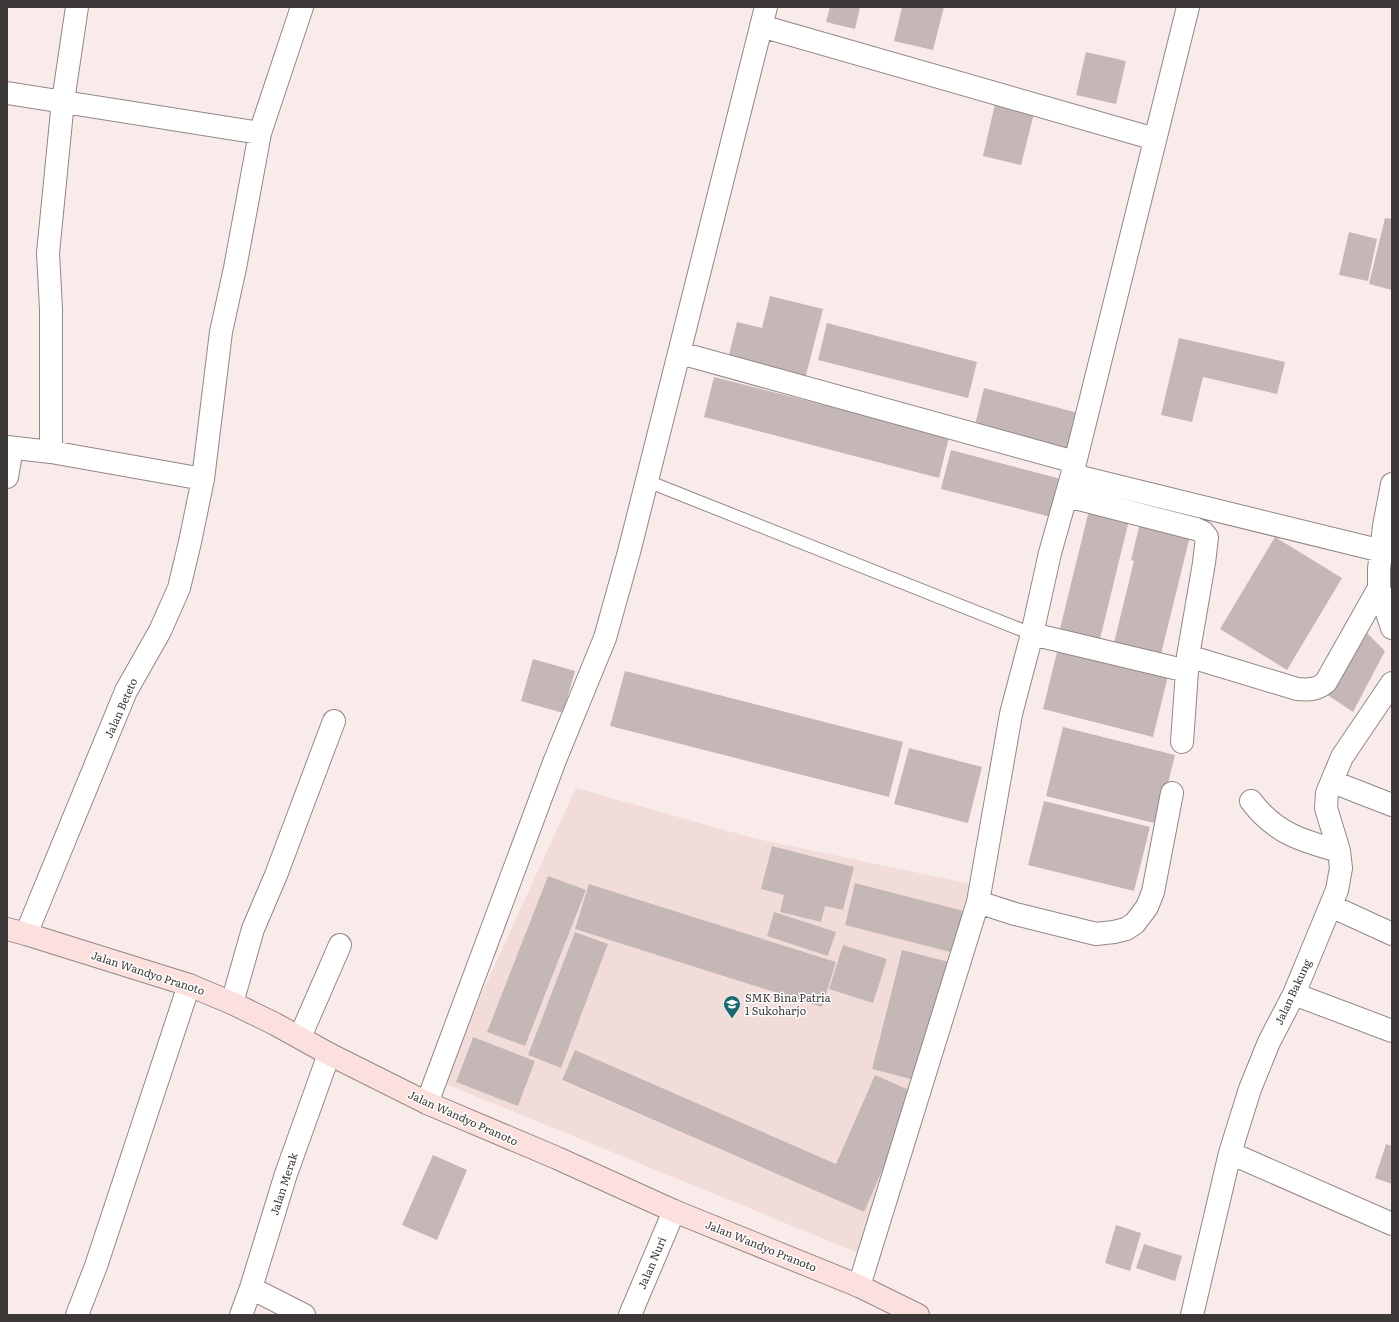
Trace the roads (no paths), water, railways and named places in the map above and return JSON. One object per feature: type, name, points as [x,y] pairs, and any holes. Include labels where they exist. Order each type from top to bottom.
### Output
[{"type":"street","points":[[51,452],[51,309],[48,253],[63,101],[77,7]]},
{"type":"street","name":"Jalan Beteto","points":[[16,931],[126,691],[160,631],[179,588],[190,542],[202,479],[222,332],[260,133],[302,7]]},
{"type":"street","points":[[859,1286],[978,902],[1011,714],[1032,634],[1050,553],[1071,477],[1188,7]]},
{"type":"street","points":[[427,1103],[555,760],[605,638],[629,552],[680,353],[764,16],[1155,139]]},
{"type":"street","points":[[7,93],[260,133]]},
{"type":"street","points":[[680,353],[1071,477],[1382,551]]},
{"type":"street","points":[[7,477],[9,447],[51,452],[202,479]]},
{"type":"street","points":[[1071,477],[1203,532],[1207,537],[1187,663],[1182,742]]},
{"type":"street","points":[[1392,484],[1388,528],[1379,569],[1379,588],[1392,628]]},
{"type":"street","points":[[1032,634],[1187,663],[1298,689],[1312,690],[1320,687],[1326,682],[1379,588]]},
{"type":"street","name":"Jalan Bakung","points":[[1198,1313],[1230,1153],[1256,1075],[1269,1042],[1294,994],[1337,890],[1341,868],[1339,851],[1326,808],[1327,793],[1333,782],[1342,757],[1392,682]]},
{"type":"street","points":[[232,1003],[253,929],[276,874],[334,721]]},
{"type":"street","points":[[1333,782],[1392,806]]},
{"type":"street","points":[[978,902],[1015,914],[1096,934],[1126,929],[1135,923],[1147,907],[1153,892],[1172,793]]},
{"type":"street","points":[[1251,801],[1265,818],[1286,833],[1306,842],[1339,851]]},
{"type":"street","points":[[1331,906],[1392,934]]},
{"type":"street","name":"Jalan Wandyo Pranoto","points":[[16,931],[189,985],[232,1003],[427,1103],[557,1158],[674,1211],[859,1286],[918,1315]]},
{"type":"street","points":[[300,1037],[340,945]]},
{"type":"street","points":[[77,1315],[96,1266],[189,985]]},
{"type":"street","points":[[1294,994],[1392,1031]]},
{"type":"street","name":"Jalan Merak","points":[[241,1315],[251,1288],[286,1174],[329,1054]]},
{"type":"street","points":[[1230,1153],[1392,1224]]},
{"type":"street","name":"Jalan Nuri","points":[[630,1315],[674,1211]]},
{"type":"street","points":[[251,1288],[304,1315]]},
{"type":"lane","points":[[647,481],[1032,634]]},
{"type":"place","name":"SMK Bina Patria 1 Sukoharjo","points":[[732,1019]]}]
